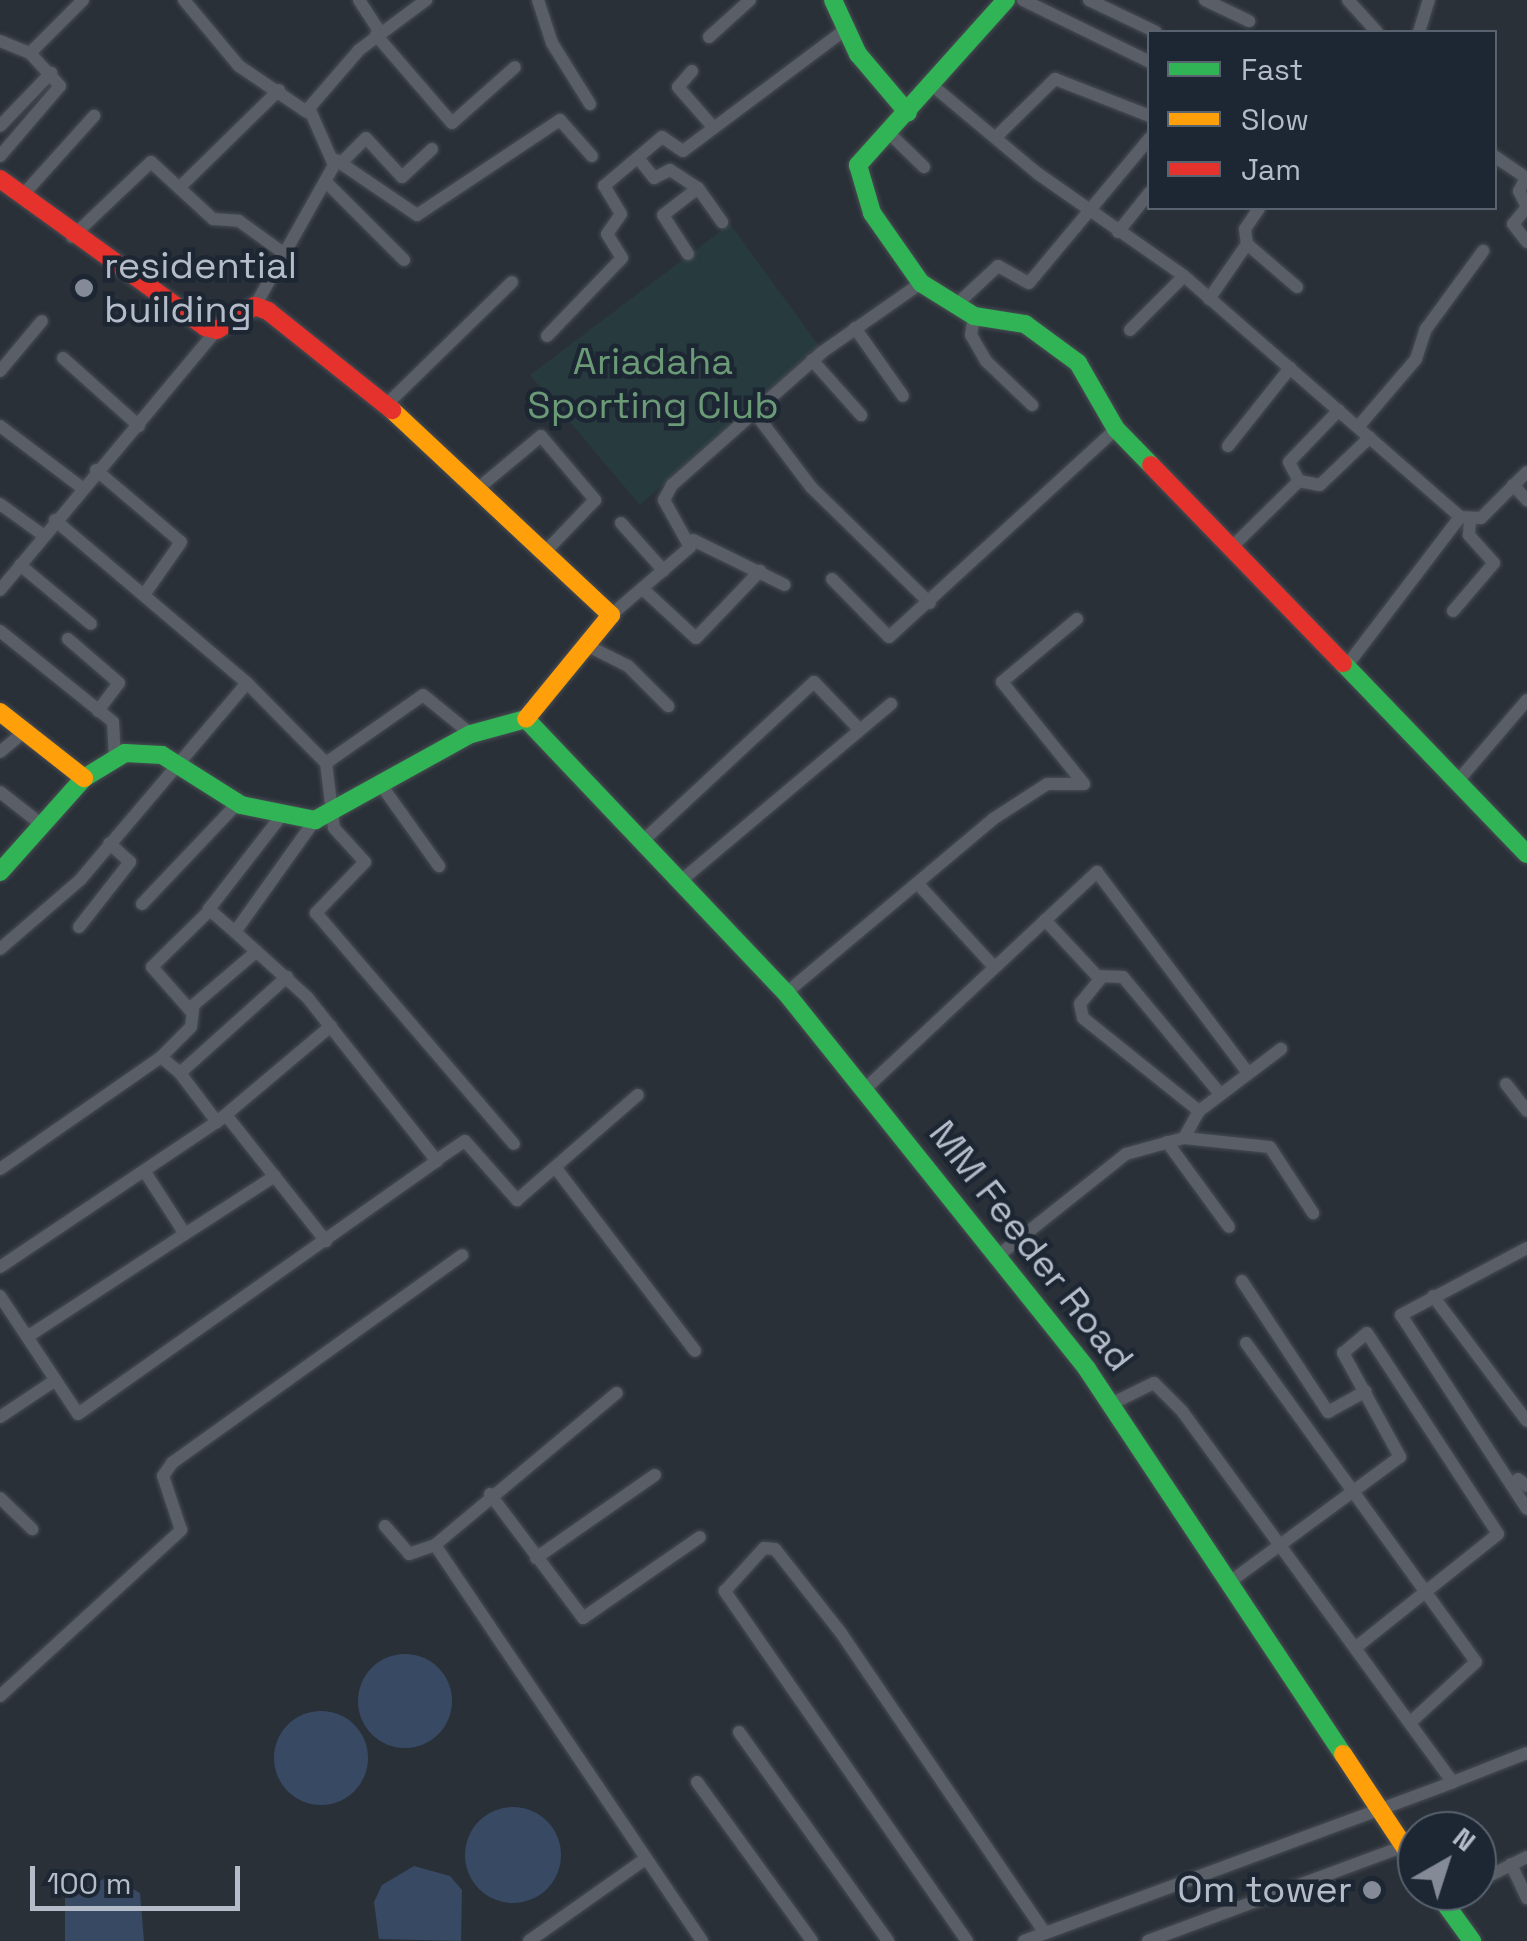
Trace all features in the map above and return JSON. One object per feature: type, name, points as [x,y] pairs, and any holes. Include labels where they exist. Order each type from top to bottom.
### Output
[{"type":"street","points":[[30,53],[83,0]]},
{"type":"street","points":[[184,0],[239,66],[307,112],[338,161],[419,216],[560,120],[592,156]]},
{"type":"street","points":[[359,0],[378,34],[452,123],[515,67]]},
{"type":"street","points":[[307,112],[378,34],[426,0]]},
{"type":"street","points":[[538,0],[552,43],[590,104]]},
{"type":"street","points":[[709,37],[750,0]]},
{"type":"street","points":[[833,0],[845,30],[908,113]]},
{"type":"street","points":[[1006,0],[857,175],[921,282],[974,316],[1013,320],[1054,342],[1086,373],[1116,430],[1348,664],[1527,854]]},
{"type":"street","points":[[1023,0],[1147,61]]},
{"type":"street","points":[[1089,0],[1152,30]]},
{"type":"street","points":[[1205,0],[1249,21]]},
{"type":"street","points":[[1348,0],[1375,30]]},
{"type":"street","points":[[1420,30],[1429,0]]},
{"type":"street","points":[[547,336],[622,258],[607,234],[622,216],[603,188],[662,137],[680,152],[845,30]]},
{"type":"street","points":[[0,41],[30,53],[50,72],[59,88],[0,156]]},
{"type":"street","points":[[692,71],[679,88],[713,126]]},
{"type":"street","points":[[0,126],[50,72]]},
{"type":"street","points":[[996,137],[1055,79],[1147,115]]},
{"type":"street","points":[[933,86],[1088,210],[1184,276],[1465,519],[1469,535],[1494,563],[1452,610]]},
{"type":"street","points":[[180,188],[279,90]]},
{"type":"street","points":[[22,196],[94,116]]},
{"type":"street","points":[[889,133],[924,167]]},
{"type":"street","points":[[0,590],[81,487],[139,426],[217,330],[255,306],[282,252],[338,161],[366,138],[402,177],[432,149]]},
{"type":"street","points":[[957,304],[998,266],[1029,283],[1147,142]]},
{"type":"street","points":[[638,158],[654,178],[670,170],[698,188],[722,222]]},
{"type":"street","points":[[1497,158],[1526,178],[1519,193],[1527,207],[1514,224],[1527,242]]},
{"type":"street","points":[[72,237],[147,163],[218,222],[239,220],[282,252]]},
{"type":"street","points":[[0,179],[72,237],[217,330]]},
{"type":"street","points":[[326,183],[404,260]]},
{"type":"street","points":[[688,254],[664,215],[698,188]]},
{"type":"street","points":[[1118,232],[1147,196]]},
{"type":"street","points":[[1258,210],[1245,229],[1247,244],[1297,287]]},
{"type":"street","points":[[1209,299],[1247,244]]},
{"type":"street","points":[[1358,427],[1416,359],[1426,329],[1483,251]]},
{"type":"street","points":[[1130,330],[1184,276]]},
{"type":"street","points":[[386,405],[512,282]]},
{"type":"street","points":[[785,584],[693,540],[663,495],[812,360],[921,282]]},
{"type":"street","points":[[255,306],[386,405],[611,615]]},
{"type":"street","points":[[974,316],[971,335],[986,361],[1032,404]]},
{"type":"street","points":[[2,365],[42,321]]},
{"type":"street","points":[[855,328],[903,396]]},
{"type":"street","points":[[63,358],[139,426]]},
{"type":"street","points":[[812,360],[861,415]]},
{"type":"street","points":[[1228,446],[1290,368]]},
{"type":"street","points":[[1339,410],[1289,462],[1300,481],[1320,486],[1370,437]]},
{"type":"street","points":[[755,414],[806,482],[930,603]]},
{"type":"street","points":[[0,426],[81,487]]},
{"type":"street","points":[[832,579],[884,637],[930,603],[1116,430]]},
{"type":"street","points":[[475,492],[541,436],[595,500],[544,553]]},
{"type":"street","points":[[96,470],[181,542],[146,592]]},
{"type":"street","points":[[1348,664],[1465,519],[1527,472]]},
{"type":"street","points":[[1233,546],[1300,481]]},
{"type":"street","points":[[1513,485],[1527,500]]},
{"type":"street","points":[[0,504],[43,536]]},
{"type":"street","points":[[55,520],[146,592],[247,683],[326,763],[322,818]]},
{"type":"street","points":[[621,523],[664,571]]},
{"type":"street","points":[[235,932],[322,818],[384,789],[470,734],[526,719],[611,615],[645,591],[693,540]]},
{"type":"street","points":[[20,565],[91,624]]},
{"type":"street","points":[[645,591],[696,638],[760,571]]},
{"type":"street","points":[[786,993],[1047,784],[1084,784],[1002,682],[1078,619]]},
{"type":"street","points":[[0,631],[116,726],[116,756]]},
{"type":"street","points":[[68,638],[119,683],[98,711]]},
{"type":"street","points":[[588,646],[628,666],[668,706]]},
{"type":"street","points":[[646,838],[814,682],[860,730]]},
{"type":"street","points":[[0,948],[62,899],[181,767],[247,683]]},
{"type":"street","points":[[326,763],[424,695],[470,734]]},
{"type":"street","points":[[1457,782],[1527,700]]},
{"type":"street","points":[[683,879],[891,704]]},
{"type":"street","points":[[0,712],[84,778]]},
{"type":"street","name":"MM Feeder Road","points":[[526,719],[646,838],[786,993],[999,1255],[1111,1404],[1232,1581],[1397,1837]]},
{"type":"street","points":[[0,752],[25,731]]},
{"type":"street","points":[[0,872],[84,778],[116,756],[152,752],[238,803],[282,815],[322,818],[365,864],[316,913],[514,1144]]},
{"type":"street","points":[[384,789],[439,866]]},
{"type":"street","points":[[0,792],[41,824]]},
{"type":"street","points":[[142,904],[238,803]]},
{"type":"street","points":[[193,1010],[152,967],[209,910],[282,815]]},
{"type":"street","points":[[78,927],[130,862],[109,843]]},
{"type":"street","points":[[866,1089],[1045,920],[1102,875],[1248,1073]]},
{"type":"street","points":[[918,884],[994,968]]},
{"type":"street","points":[[209,910],[287,977],[438,1158]]},
{"type":"street","points":[[1045,920],[1102,978]]},
{"type":"street","points":[[0,1169],[161,1056],[191,1027],[193,1010],[256,951]]},
{"type":"street","points":[[180,1073],[287,977]]},
{"type":"street","points":[[1199,1111],[1083,1018],[1080,1004],[1102,978],[1123,977],[1220,1094]]},
{"type":"street","points":[[0,1268],[222,1118],[330,1026]]},
{"type":"street","points":[[1184,1138],[1199,1111],[1281,1049]]},
{"type":"street","points":[[161,1056],[275,1176],[326,1241]]},
{"type":"street","points":[[1506,1084],[1527,1111]]},
{"type":"street","points":[[0,1296],[78,1414],[465,1141],[515,1200],[638,1095]]},
{"type":"street","points":[[999,1255],[1113,1163],[1184,1138],[1270,1147],[1313,1213]]},
{"type":"street","points":[[1167,1142],[1229,1226]]},
{"type":"street","points":[[556,1167],[695,1351]]},
{"type":"street","points":[[145,1172],[185,1234]]},
{"type":"street","points":[[27,1337],[275,1176]]},
{"type":"street","points":[[1527,1248],[1401,1315],[1527,1509]]},
{"type":"street","points":[[0,1696],[181,1530],[164,1476],[172,1463],[462,1255]]},
{"type":"street","points":[[1242,1281],[1326,1410],[1366,1390]]},
{"type":"street","points":[[1433,1296],[1527,1421]]},
{"type":"street","points":[[1232,1581],[1402,1452],[1342,1348],[1367,1333],[1498,1532],[1360,1644]]},
{"type":"street","points":[[1246,1343],[1476,1665],[1413,1720]]},
{"type":"street","points":[[1,1415],[54,1381]]},
{"type":"street","points":[[1111,1404],[1159,1386],[1360,1644],[1453,1782]]},
{"type":"street","points":[[385,1526],[409,1554],[435,1544],[490,1494],[617,1392]]},
{"type":"street","points":[[536,1558],[654,1475]]},
{"type":"street","points":[[490,1494],[575,1612],[591,1618],[700,1536]]},
{"type":"street","points":[[0,1498],[32,1529]]},
{"type":"street","points":[[435,1544],[702,1941]]},
{"type":"street","points":[[967,1941],[725,1591],[764,1548],[775,1549],[841,1632],[1045,1933]]},
{"type":"street","points":[[739,1732],[887,1941]]},
{"type":"street","points":[[1024,1941],[1527,1753]]},
{"type":"street","points":[[697,1782],[812,1941]]},
{"type":"street","points":[[1148,1941],[1397,1848]]},
{"type":"street","points":[[1497,1871],[1527,1857]]},
{"type":"street","points":[[530,1941],[644,1860]]},
{"type":"street","points":[[1511,1864],[1527,1899]]},
{"type":"street","points":[[1451,1911],[1472,1941]]},
{"type":"green space","name":"Ariadaha Sporting Club","points":[[730,224],[819,346],[640,505],[530,375]]},
{"type":"water","points":[[405,1654],[423,1658],[438,1668],[448,1683],[452,1701],[448,1719],[438,1734],[423,1744],[405,1748],[387,1744],[372,1734],[362,1719],[358,1701],[362,1683],[372,1668],[387,1658]]},
{"type":"water","points":[[321,1711],[339,1714],[354,1725],[365,1740],[365,1776],[354,1791],[339,1802],[321,1805],[303,1802],[288,1791],[277,1776],[274,1758],[277,1740],[288,1725],[303,1714]]},
{"type":"water","points":[[513,1807],[531,1811],[547,1821],[557,1837],[561,1855],[557,1873],[547,1889],[531,1899],[513,1903],[495,1899],[479,1889],[469,1873],[465,1855],[469,1837],[479,1821],[495,1811]]},
{"type":"water","points":[[414,1866],[450,1876],[462,1890],[461,1941],[379,1939],[374,1902],[382,1885]]},
{"type":"water","points":[[110,1876],[140,1893],[144,1941],[65,1941],[65,1898]]},
{"type":"traffic: fast","points":[[833,0],[858,54],[908,113]]},
{"type":"traffic: fast","points":[[1006,0],[858,165],[872,213],[921,283],[974,316],[1025,324],[1078,363],[1116,429],[1151,465]]},
{"type":"traffic: fast","points":[[1343,663],[1527,854]]},
{"type":"traffic: fast","points":[[526,719],[786,993],[1087,1369],[1343,1754]]},
{"type":"traffic: fast","points":[[0,872],[84,778],[125,753],[162,755],[241,805],[315,820],[471,734],[526,719]]},
{"type":"traffic: fast","points":[[1450,1911],[1472,1941]]},
{"type":"traffic: slow","points":[[392,410],[611,615],[526,719]]},
{"type":"traffic: slow","points":[[0,712],[84,778]]},
{"type":"traffic: slow","points":[[1343,1754],[1397,1836]]},
{"type":"traffic: jam","points":[[0,179],[205,327],[217,330],[255,306],[268,311],[392,410]]},
{"type":"traffic: jam","points":[[1151,465],[1343,663]]},
{"type":"place","name":"residential building","points":[[84,288]]},
{"type":"place","name":"Om tower","points":[[1372,1890]]}]
